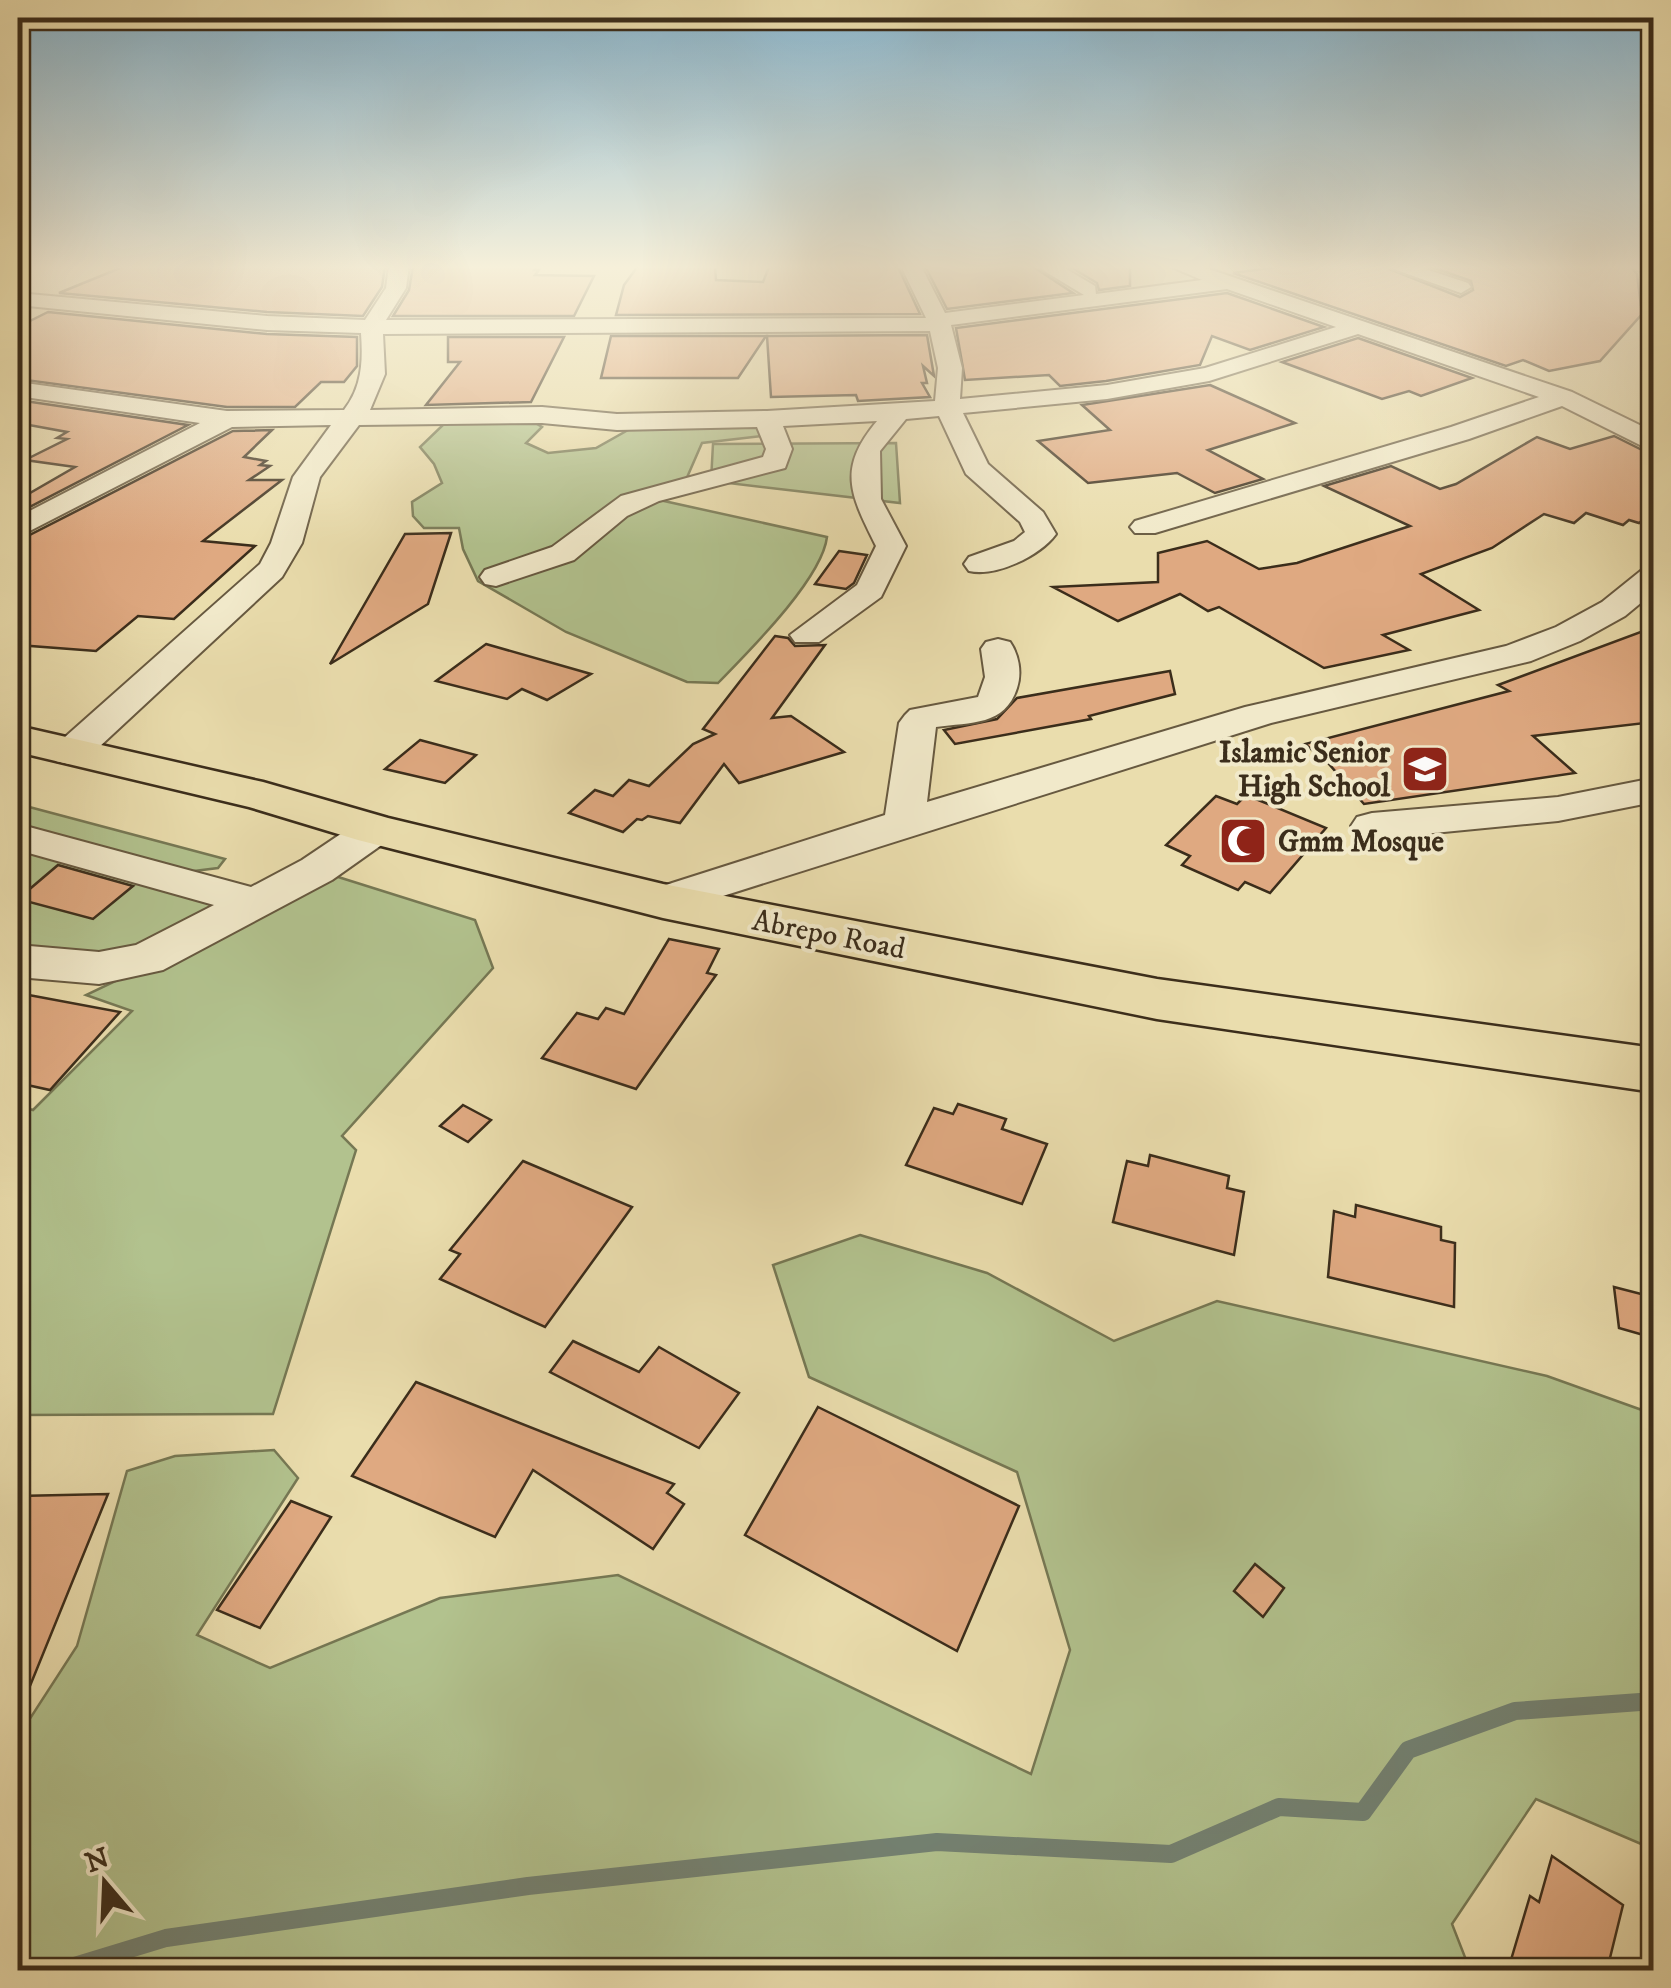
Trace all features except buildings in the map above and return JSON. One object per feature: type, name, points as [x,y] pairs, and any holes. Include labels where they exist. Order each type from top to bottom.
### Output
[{"type":"main road","name":"Abrepo Road","points":[[18,739],[263,796],[375,830],[662,901],[1157,999],[1654,1070]]},
{"type":"street","points":[[70,752],[180,659],[266,576],[283,552],[296,500],[309,472],[326,446],[354,418],[369,392],[376,359]]},
{"type":"street","points":[[948,359],[947,406],[976,468],[1033,518],[1040,534],[1025,548],[980,564]]},
{"type":"street","points":[[18,389],[227,419],[542,415],[617,422],[767,419],[898,412],[1107,392],[1209,374],[1257,359]]},
{"type":"street","points":[[1446,359],[1563,398],[1631,428],[1654,444]]},
{"type":"street","points":[[1144,527],[1460,433],[1563,398]]},
{"type":"street","points":[[807,635],[870,590],[891,546],[867,499],[867,450],[898,412]]},
{"type":"street","points":[[18,528],[227,419]]},
{"type":"street","points":[[496,577],[534,566],[581,542],[604,517],[628,503],[666,488],[737,475],[775,462],[779,449],[767,419]]},
{"type":"street","points":[[779,449],[867,450]]},
{"type":"street","points":[[662,901],[905,820],[1264,714],[1470,668],[1596,622],[1654,576]]},
{"type":"street","points":[[905,820],[918,723],[923,718],[979,710],[994,703],[1004,676],[998,650]]},
{"type":"street","points":[[1372,826],[1558,810],[1654,790]]},
{"type":"street","points":[[18,961],[99,968],[147,959],[318,870],[375,830]]},
{"type":"street","points":[[18,837],[258,903]]},
{"type":"green space","points":[[527,418],[542,427],[526,443],[548,453],[596,448],[637,425],[759,423],[770,435],[702,443],[685,482],[664,501],[827,537],[822,554],[798,593],[718,683],[687,682],[566,632],[478,581],[463,549],[459,528],[424,528],[413,516],[412,502],[442,483],[434,464],[420,447],[445,423]]},
{"type":"green space","points":[[896,443],[900,503],[711,481],[713,444]]},
{"type":"green space","points":[[18,804],[225,859],[218,868],[178,873],[18,829]]},
{"type":"green space","points":[[18,849],[222,904],[113,959],[18,950]]},
{"type":"green space","points":[[335,876],[475,920],[493,968],[342,1136],[356,1150],[273,1414],[18,1415],[18,1106],[33,1110],[132,1011],[86,995]]},
{"type":"green space","points":[[860,1235],[987,1273],[1114,1341],[1217,1301],[1547,1376],[1653,1414],[1653,1849],[1536,1799],[1452,1924],[1470,1970],[18,1970],[18,1737],[77,1646],[127,1471],[175,1456],[274,1450],[298,1478],[197,1635],[270,1668],[440,1598],[618,1575],[1031,1774],[1070,1650],[1017,1472],[809,1377],[773,1265]]},
{"type":"waterway","points":[[61,1970],[166,1938],[528,1886],[937,1842],[1171,1854],[1279,1807],[1363,1812],[1408,1750],[1515,1711],[1654,1701]]},
{"type":"place","name":"Islamic Senior High School","points":[[1425,769]]},
{"type":"place","name":"Gmm Mosque","points":[[1243,841]]}]
